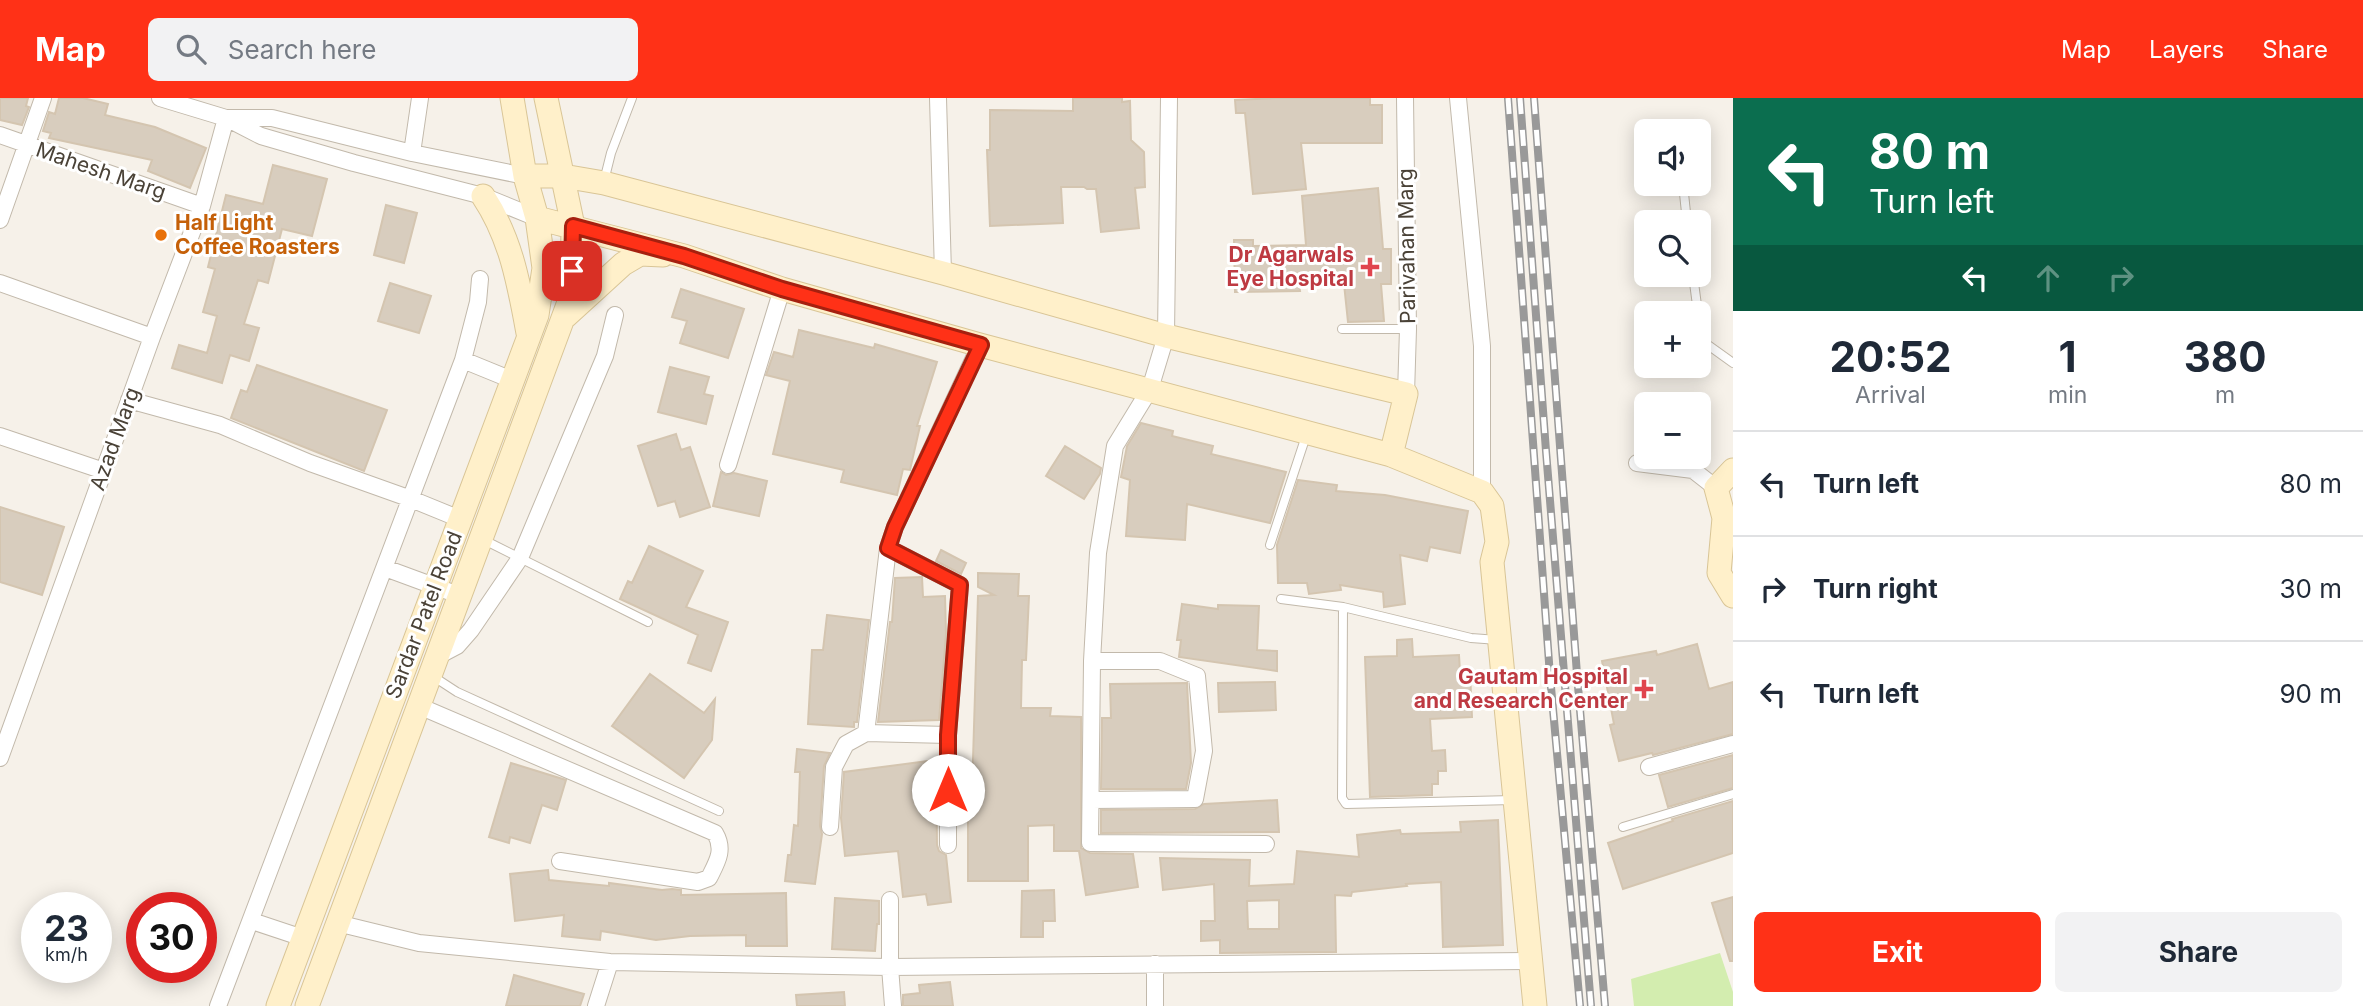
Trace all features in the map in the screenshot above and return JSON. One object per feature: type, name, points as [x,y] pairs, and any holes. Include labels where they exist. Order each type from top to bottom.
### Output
[{"type":"street","points":[[0,220],[43,98]]},
{"type":"street","points":[[160,98],[226,118],[261,136],[483,196],[537,218],[684,256],[782,289],[981,345],[1391,455],[1482,492],[1492,506],[1497,542],[1492,562],[1535,1006]]},
{"type":"street","points":[[412,153],[420,98]]},
{"type":"street","name":"Sardar Patel Road","points":[[278,1006],[537,315],[544,268],[537,218],[525,176],[512,98]]},
{"type":"street","name":"Sardar Patel Road","points":[[307,1006],[572,295],[573,226],[545,98]]},
{"type":"street","points":[[938,98],[943,273]]},
{"type":"street","points":[[1169,98],[1166,336],[1150,389],[1115,446],[1098,553],[1092,661],[1090,843],[1266,844]]},
{"type":"street","name":"Parivahan Marg","points":[[1405,98],[1408,329],[1406,394]]},
{"type":"street","points":[[1458,98],[1482,346],[1482,492]]},
{"type":"street","points":[[226,118],[272,118],[412,153],[525,176],[563,176],[604,183],[943,273],[1166,336],[1406,394],[1391,455]]},
{"type":"street","name":"Azad Marg","points":[[0,758],[202,206],[226,118]]},
{"type":"street","name":"Mahesh Marg","points":[[0,135],[202,206]]},
{"type":"street","points":[[483,196],[498,218],[518,275],[529,336]]},
{"type":"street","points":[[564,318],[623,264],[640,254],[684,256]]},
{"type":"street","points":[[218,1006],[463,360],[478,302],[480,279]]},
{"type":"street","points":[[0,283],[152,337]]},
{"type":"street","points":[[728,465],[782,289]]},
{"type":"street","points":[[420,627],[438,656],[457,646],[520,558],[605,356],[615,315]]},
{"type":"street","points":[[866,733],[888,548],[895,527],[981,345]]},
{"type":"street","points":[[463,360],[512,380]]},
{"type":"street","points":[[129,400],[220,425],[310,463],[460,519]]},
{"type":"street","points":[[0,436],[104,471]]},
{"type":"street","points":[[1685,469],[1693,470],[1716,488],[1724,518],[1719,573],[1733,596]]},
{"type":"street","points":[[1716,488],[1733,470]]},
{"type":"street","points":[[888,548],[960,585],[948,735],[948,845]]},
{"type":"street","points":[[385,568],[461,596]]},
{"type":"street","points":[[1091,800],[1195,799],[1204,751],[1197,676],[1160,661],[1092,661]]},
{"type":"street","points":[[419,706],[715,833],[720,841],[721,854],[709,878],[698,881],[560,861]]},
{"type":"street","points":[[830,827],[834,767],[846,744],[866,733],[948,735]]},
{"type":"street","points":[[1650,768],[1733,744]]},
{"type":"street","points":[[890,900],[893,1006]]},
{"type":"street","points":[[252,921],[303,938]]},
{"type":"street","points":[[337,923],[419,943],[610,962],[890,967],[1531,961]]},
{"type":"street","points":[[596,1006],[610,962]]},
{"type":"street","points":[[1155,964],[1155,1006]]},
{"type":"lane","points":[[604,183],[611,153],[632,98]]},
{"type":"lane","points":[[1342,329],[1408,329]]},
{"type":"lane","points":[[1711,347],[1733,363]]},
{"type":"lane","points":[[1270,545],[1307,433]]},
{"type":"lane","points":[[482,539],[648,622]]},
{"type":"lane","points":[[1281,599],[1343,607],[1471,638],[1500,640]]},
{"type":"lane","points":[[1343,607],[1342,798],[1346,804],[1516,800]]},
{"type":"lane","points":[[438,656],[457,692],[719,811]]},
{"type":"lane","points":[[1623,827],[1733,793]]},
{"type":"green space","points":[[1720,953],[1733,992],[1733,1006],[1634,1006],[1631,979]]},
{"type":"building","points":[[0,98],[28,98],[26,106],[29,107],[22,125],[0,120]]},
{"type":"building","points":[[59,98],[83,98],[108,104],[105,115],[155,127],[206,148],[190,188],[148,171],[152,160],[49,138],[51,133],[43,131],[49,112],[55,114]]},
{"type":"building","points":[[1073,98],[1122,98],[1122,102],[1130,101],[1131,140],[1144,152],[1145,187],[1135,188],[1139,228],[1101,232],[1096,189],[1084,187],[1061,187],[1063,223],[990,226],[987,150],[990,150],[990,110],[1073,111]]},
{"type":"building","points":[[1370,98],[1370,105],[1382,105],[1382,143],[1301,143],[1306,189],[1253,194],[1245,113],[1236,113],[1235,100]]},
{"type":"building","points":[[273,165],[327,179],[312,236],[282,229],[268,283],[258,280],[244,324],[259,328],[249,361],[230,355],[222,383],[172,368],[179,345],[207,353],[217,316],[203,312],[215,269],[208,267],[226,195],[263,204]]},
{"type":"building","points":[[1378,188],[1383,249],[1391,249],[1391,284],[1381,284],[1384,321],[1348,322],[1344,284],[1299,285],[1300,291],[1235,292],[1234,240],[1253,240],[1253,246],[1306,245],[1302,196]]},
{"type":"building","points":[[386,205],[417,213],[404,263],[374,255]]},
{"type":"building","points":[[390,283],[431,296],[419,333],[378,321]]},
{"type":"building","points":[[681,289],[744,309],[728,358],[680,343],[687,321],[672,317]]},
{"type":"building","points":[[799,330],[874,348],[875,344],[937,362],[917,426],[920,426],[910,470],[903,469],[897,495],[841,482],[844,470],[773,454],[790,381],[766,375],[774,352],[793,357]]},
{"type":"building","points":[[257,365],[387,410],[364,471],[231,418],[241,390],[247,392]]},
{"type":"building","points":[[670,367],[709,377],[704,394],[713,396],[706,424],[658,412]]},
{"type":"building","points":[[1141,423],[1173,431],[1172,436],[1213,446],[1211,454],[1286,472],[1270,523],[1187,504],[1185,540],[1126,536],[1130,480],[1121,477],[1127,446]]},
{"type":"building","points":[[676,434],[681,450],[690,447],[710,507],[680,517],[675,501],[658,506],[638,446]]},
{"type":"building","points":[[1065,446],[1101,468],[1084,499],[1046,476]]},
{"type":"building","points":[[721,472],[767,481],[759,516],[713,506]]},
{"type":"building","points":[[1298,480],[1337,485],[1336,491],[1385,495],[1468,511],[1460,553],[1430,547],[1427,561],[1400,555],[1405,604],[1384,607],[1383,592],[1340,585],[1341,590],[1309,594],[1307,583],[1278,583],[1277,545]]},
{"type":"building","points":[[0,507],[64,527],[42,595],[0,582]]},
{"type":"building","points":[[649,546],[703,571],[686,607],[728,622],[711,671],[688,663],[698,635],[620,599],[628,581],[632,583]]},
{"type":"building","points":[[941,550],[966,563],[961,574],[936,561]]},
{"type":"building","points":[[978,573],[1019,574],[1018,596],[1029,596],[1026,660],[1022,660],[1021,708],[1051,708],[1050,716],[1081,717],[1081,848],[1090,853],[1133,854],[1138,887],[1086,895],[1079,851],[1054,851],[1054,825],[1028,826],[1028,881],[968,881],[968,792],[972,792],[978,596],[994,595],[978,587]]},
{"type":"building","points":[[922,577],[923,597],[945,596],[946,634],[939,720],[878,722],[892,622],[895,578]]},
{"type":"building","points":[[1182,604],[1218,609],[1218,605],[1259,606],[1257,650],[1277,651],[1277,671],[1179,657],[1181,640],[1177,640]]},
{"type":"building","points":[[827,615],[869,620],[857,722],[854,722],[854,727],[808,724],[812,650],[823,650]]},
{"type":"building","points":[[1412,639],[1413,657],[1459,655],[1460,672],[1470,672],[1472,717],[1430,719],[1432,751],[1445,750],[1446,771],[1438,771],[1438,784],[1432,784],[1432,795],[1370,797],[1365,657],[1397,656],[1397,640]]},
{"type":"building","points":[[1697,644],[1709,689],[1733,682],[1733,734],[1619,761],[1610,725],[1614,724],[1602,661],[1656,651],[1657,655]]},
{"type":"building","points":[[650,674],[704,713],[715,699],[712,740],[684,778],[612,726]]},
{"type":"building","points":[[1275,682],[1276,710],[1219,712],[1218,683]]},
{"type":"building","points":[[1187,683],[1191,763],[1186,789],[1101,789],[1102,718],[1111,718],[1110,684]]},
{"type":"building","points":[[797,749],[830,753],[824,766],[820,826],[822,834],[815,884],[785,881],[794,825],[798,826],[800,772],[795,772]]},
{"type":"building","points":[[1733,755],[1733,788],[1668,807],[1659,775]]},
{"type":"building","points":[[936,760],[937,845],[939,851],[946,855],[951,902],[928,905],[926,894],[903,897],[898,851],[845,856],[841,818],[844,772]]},
{"type":"building","points":[[511,763],[566,780],[557,810],[542,805],[530,843],[510,837],[509,843],[489,837]]},
{"type":"building","points":[[1277,800],[1279,832],[1101,833],[1101,810],[1195,809],[1204,804]]},
{"type":"building","points":[[1733,801],[1733,853],[1623,889],[1608,843],[1673,821],[1672,819]]},
{"type":"building","points":[[1498,820],[1503,945],[1443,947],[1441,882],[1352,892],[1351,896],[1335,895],[1336,952],[1220,953],[1220,940],[1201,941],[1201,921],[1215,921],[1214,884],[1163,890],[1160,858],[1250,860],[1249,886],[1294,884],[1297,851],[1359,857],[1357,835],[1400,830],[1401,834],[1461,832],[1460,822]],"holes":[[[1279,900],[1279,929],[1248,929],[1247,901]]]},
{"type":"building","points":[[548,870],[549,880],[681,890],[681,895],[786,893],[787,946],[746,946],[746,935],[690,936],[656,940],[601,931],[600,940],[562,936],[564,915],[515,921],[510,874]]},
{"type":"building","points":[[1054,890],[1055,921],[1043,921],[1043,937],[1021,937],[1022,891]]},
{"type":"building","points":[[1733,897],[1733,961],[1730,961],[1712,903]]},
{"type":"building","points":[[835,898],[879,901],[875,951],[832,949]]},
{"type":"building","points":[[514,975],[584,994],[580,1006],[506,1006]]},
{"type":"building","points":[[950,982],[953,1006],[903,1006],[903,995],[920,993],[919,985]]},
{"type":"building","points":[[844,992],[845,1006],[797,1006],[796,995]]},
{"type":"railway","points":[[1508,98],[1550,676],[1580,1006]]},
{"type":"railway","points":[[1520,98],[1591,1006]]},
{"type":"railway","points":[[1534,98],[1605,1006]]},
{"type":"place","name":"Half Light Coffee Roasters","points":[[161,235]]},
{"type":"place","name":"Dr Agarwals Eye Hospital","points":[[1370,267]]},
{"type":"place","name":"Gautam Hospital and Research Center","points":[[1644,689]]},
{"type":"route","points":[[572,271],[573,226],[684,256],[782,289],[981,345],[895,527],[888,548],[960,585],[948,735],[948,790]]}]
